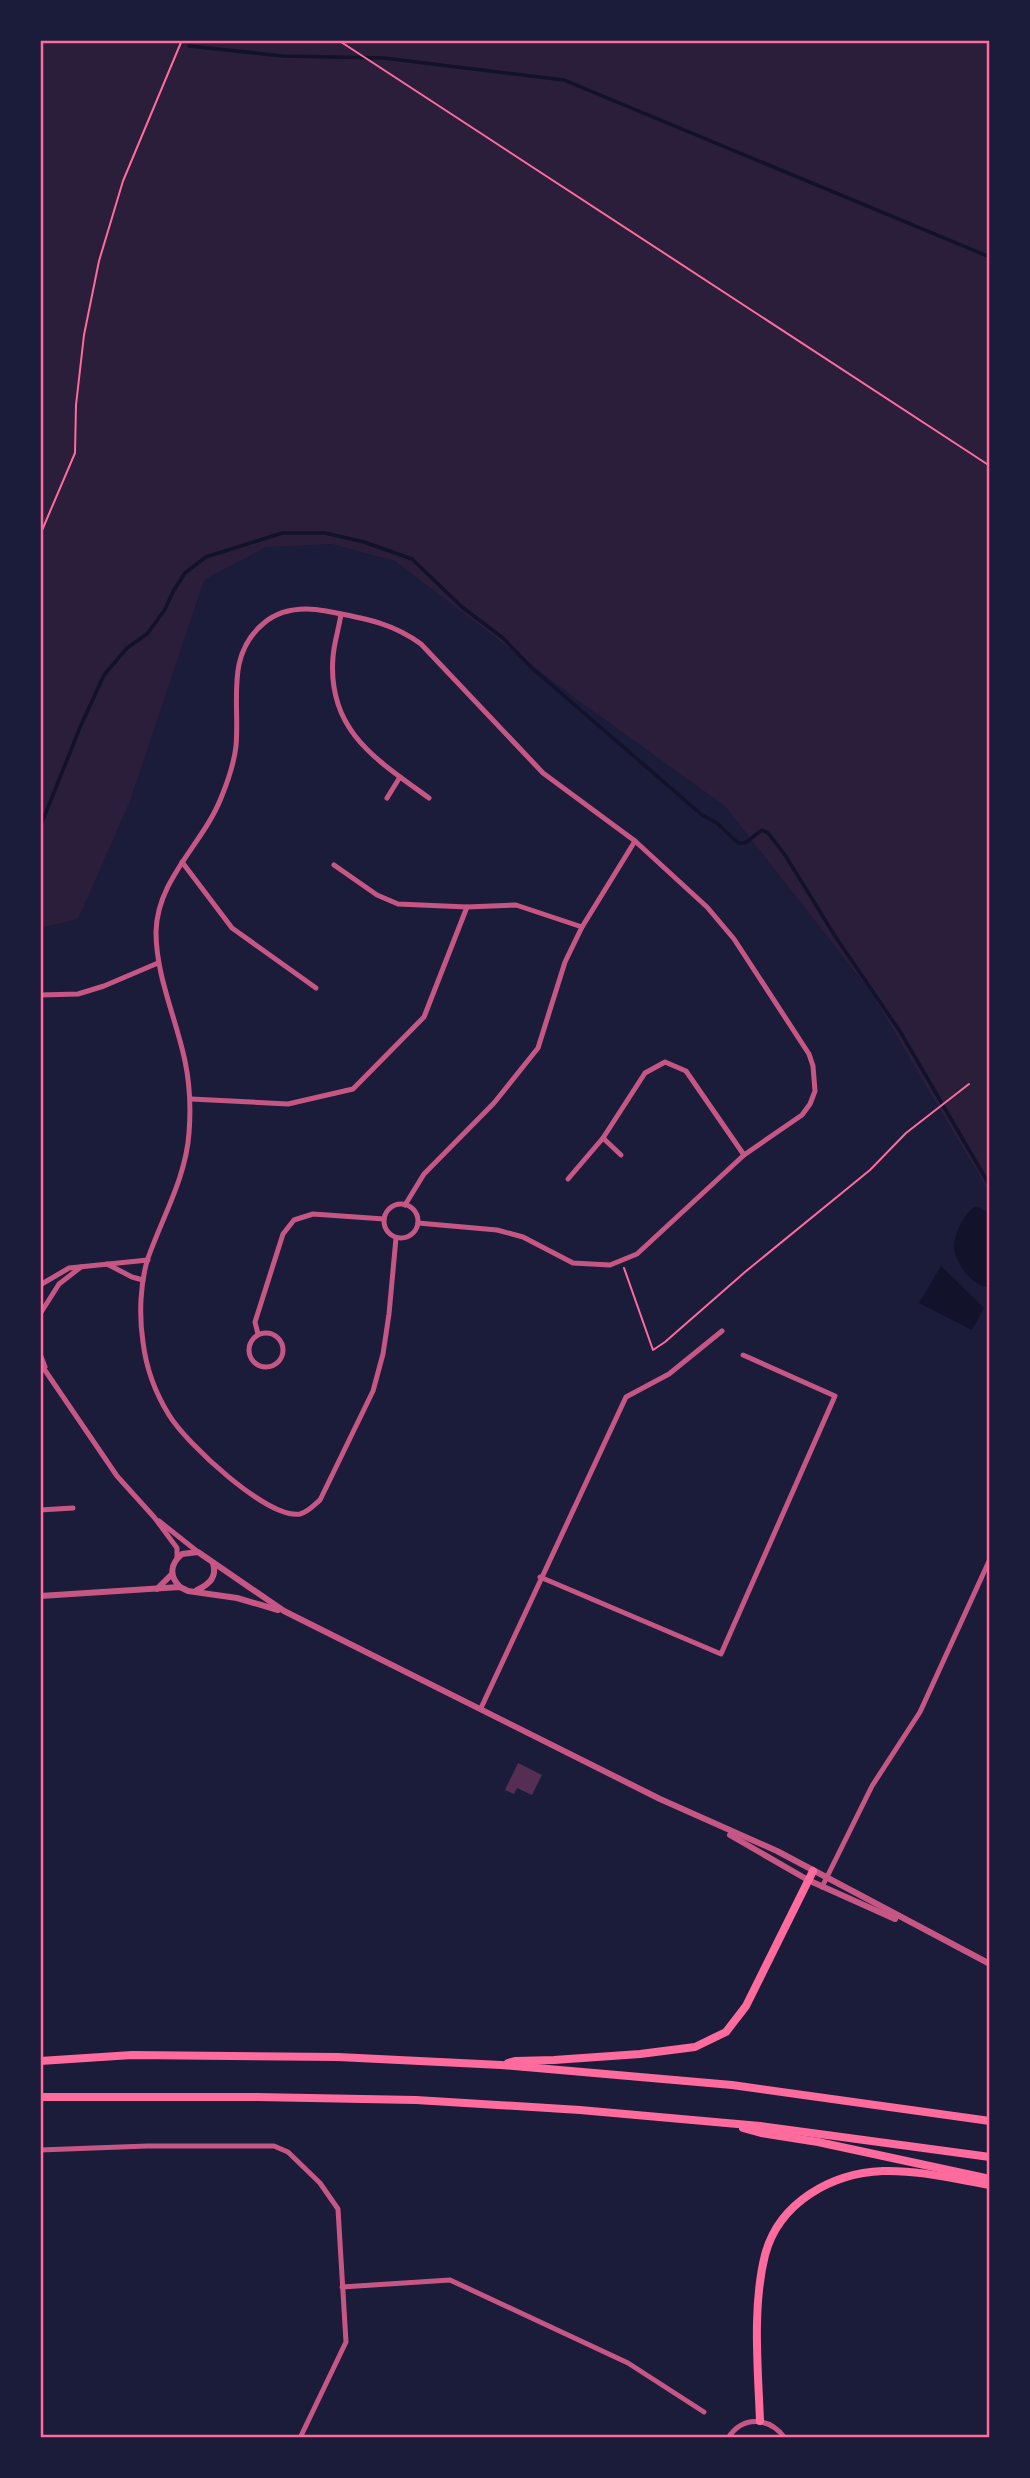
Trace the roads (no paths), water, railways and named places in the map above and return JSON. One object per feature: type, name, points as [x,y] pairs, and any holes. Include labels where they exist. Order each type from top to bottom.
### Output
[{"type":"highway","points":[[501,2065],[515,2061],[567,2060],[695,2046],[726,2032],[746,2006],[813,1871]]},
{"type":"highway","points":[[40,2061],[132,2055],[338,2057],[501,2065],[732,2085],[990,2121]]},
{"type":"highway","points":[[40,2097],[257,2097],[416,2101],[580,2110],[760,2126],[990,2157]]},
{"type":"highway","points":[[726,2124],[990,2179]]},
{"type":"highway","points":[[760,2421],[757,2323],[765,2254],[779,2224],[803,2198],[820,2186],[850,2176],[885,2171],[990,2185]]},
{"type":"street","points":[[396,1238],[387,1328],[373,1391],[320,1500],[300,1514],[279,1512],[212,1464],[169,1416],[154,1384],[143,1342],[143,1280],[148,1260],[181,1177],[189,1136],[191,1099],[185,1060],[158,962],[156,928],[162,899],[220,802],[233,765],[237,734],[237,664],[242,647],[251,633],[272,615],[304,607],[383,623],[403,631],[421,644],[543,773],[635,841],[707,907],[734,939],[809,1054],[813,1066],[815,1091],[802,1115],[744,1156],[638,1254],[602,1265],[573,1263],[523,1237],[497,1230],[418,1223]]},
{"type":"street","points":[[341,614],[333,658],[335,689],[344,720],[377,761],[429,799]]},
{"type":"street","points":[[387,798],[401,777]]},
{"type":"street","points":[[405,1205],[424,1174],[494,1103],[538,1048],[565,962],[582,927],[635,841]]},
{"type":"street","points":[[182,862],[232,928],[316,988]]},
{"type":"street","points":[[334,866],[377,895],[398,904],[516,905],[582,927]]},
{"type":"street","points":[[191,1099],[288,1104],[352,1089],[424,1017],[467,906]]},
{"type":"street","points":[[40,995],[78,994],[104,986],[158,962]]},
{"type":"street","points":[[568,1179],[603,1138],[645,1073],[665,1062],[686,1071],[744,1156]]},
{"type":"street","points":[[603,1138],[621,1156]]},
{"type":"street","points":[[405,1205],[413,1210],[418,1223],[413,1234],[396,1238],[388,1233],[384,1219],[391,1207],[405,1205]]},
{"type":"street","points":[[258,1334],[255,1322],[282,1234],[294,1220],[313,1214],[384,1219]]},
{"type":"street","points":[[40,1285],[69,1268],[148,1260]]},
{"type":"street","points":[[107,1264],[143,1280]]},
{"type":"street","points":[[40,1314],[60,1284],[84,1265]]},
{"type":"street","points":[[481,1708],[626,1397],[669,1374],[722,1331]]},
{"type":"street","points":[[258,1334],[274,1334],[282,1342],[283,1353],[272,1366],[261,1367],[249,1354],[250,1343],[258,1334]]},
{"type":"street","points":[[40,1354],[48,1373]]},
{"type":"street","points":[[540,1577],[721,1654],[835,1396],[743,1355]]},
{"type":"street","points":[[40,1363],[102,1456],[177,1548],[172,1574],[157,1589]]},
{"type":"street","points":[[40,1510],[74,1508]]},
{"type":"street","points":[[154,1517],[213,1563],[284,1611],[714,1825],[822,1887],[926,1931]]},
{"type":"street","points":[[177,1558],[187,1552],[198,1552]]},
{"type":"street","points":[[822,1887],[873,1786],[920,1712],[990,1559]]},
{"type":"street","points":[[193,1591],[199,1590],[213,1579],[216,1572],[213,1563]]},
{"type":"street","points":[[172,1574],[180,1587]]},
{"type":"street","points":[[40,1596],[180,1587],[284,1611]]},
{"type":"street","points":[[714,1825],[777,1851],[990,1964]]},
{"type":"street","points":[[40,2150],[147,2146],[274,2146],[288,2152],[320,2183],[338,2209],[346,2342],[300,2438]]},
{"type":"street","points":[[342,2287],[450,2280],[628,2363],[704,2412]]},
{"type":"street","points":[[728,2438],[732,2431],[745,2423],[760,2421],[778,2429],[785,2438]]},
{"type":"waterway","points":[[189,46],[283,56],[384,58],[564,80],[990,257]]},
{"type":"waterway","points":[[40,827],[104,675],[127,648],[147,634],[164,611],[185,573],[206,557],[282,533],[325,533],[364,542],[412,559],[462,607],[503,638],[532,668],[738,843],[745,843],[762,830],[768,833],[901,1033],[990,1186]]}]
